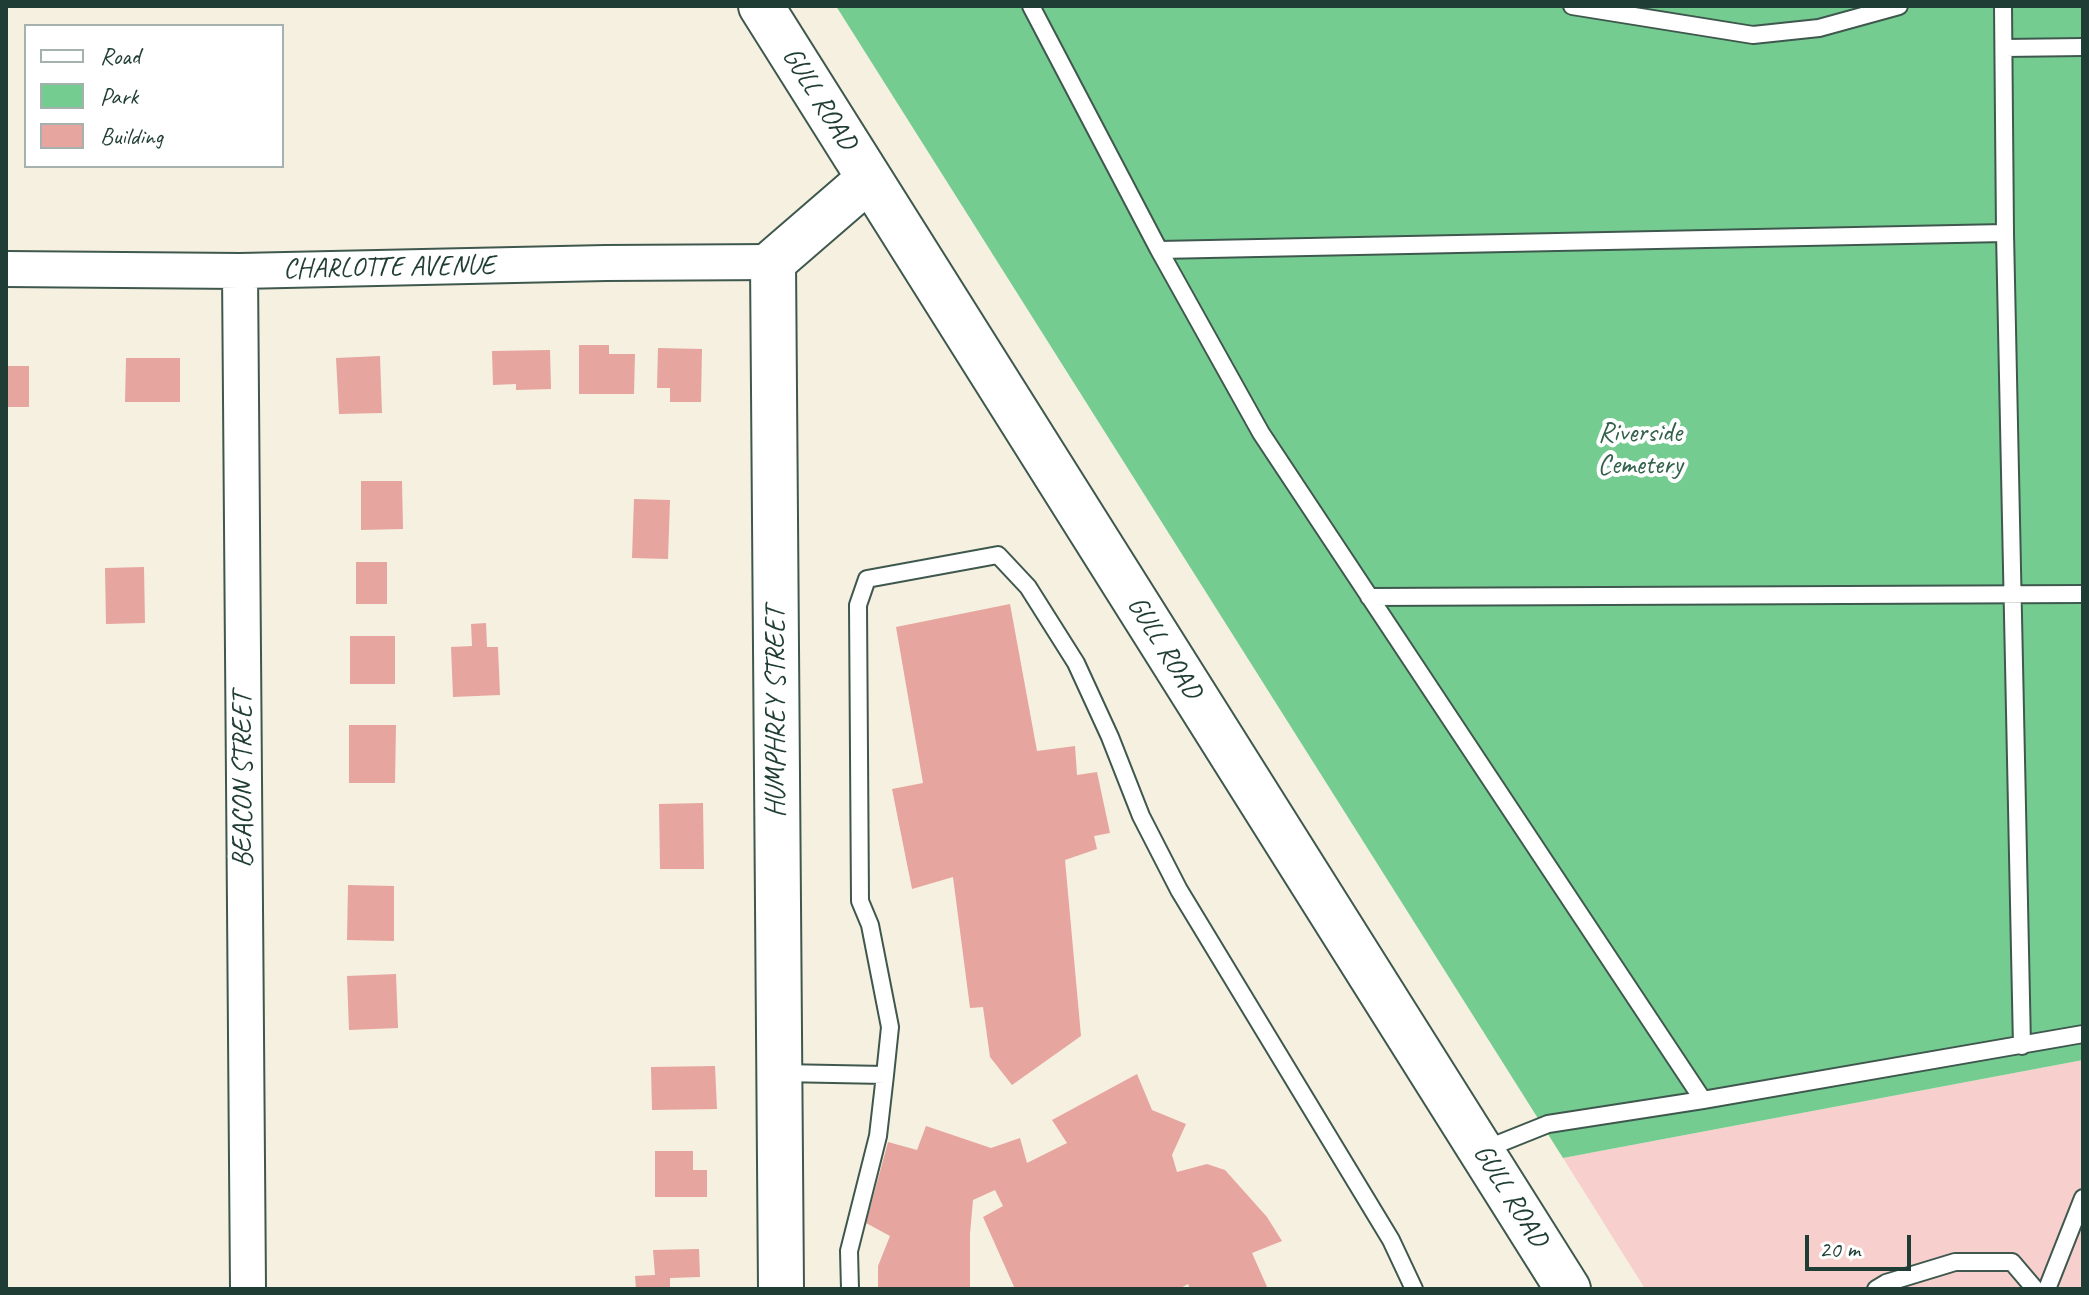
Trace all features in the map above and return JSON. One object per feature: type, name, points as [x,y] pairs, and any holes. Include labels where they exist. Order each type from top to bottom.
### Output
[{"type":"main road","name":"GULL ROAD","points":[[761,6],[1568,1289]]},
{"type":"main road","points":[[773,262],[869,179]]},
{"type":"main road","name":"HUMPHREY STREET","points":[[773,262],[781,1289]]},
{"type":"street","name":"CHARLOTTE AVENUE","points":[[6,269],[240,271],[773,262]]},
{"type":"street","name":"BEACON STREET","points":[[240,271],[248,1289]]},
{"type":"lane","points":[[1031,6],[1159,250],[1261,433],[1703,1100]]},
{"type":"lane","points":[[1572,6],[1753,35],[1819,28],[1899,6]]},
{"type":"lane","points":[[2003,6],[2022,1046]]},
{"type":"lane","points":[[2004,48],[2083,47]]},
{"type":"lane","points":[[1159,250],[2005,233]]},
{"type":"lane","points":[[850,1289],[849,1251],[878,1136],[890,1027],[870,925],[860,901],[858,605],[867,579],[998,555],[1028,587],[1076,663],[1141,816],[1179,890],[1391,1240],[1414,1289]]},
{"type":"lane","points":[[1369,597],[2083,594]]},
{"type":"lane","points":[[1481,1150],[1548,1124],[2083,1034]]},
{"type":"lane","points":[[780,1073],[885,1075]]},
{"type":"lane","points":[[2047,1289],[2083,1198]]},
{"type":"lane","points":[[1876,1289],[1886,1283],[1955,1262],[2012,1262],[2035,1289]]},
{"type":"shaded area","points":[[2083,1060],[2083,1289],[1645,1289],[1563,1158]]},
{"type":"green space","name":"Riverside Cemetery","points":[[836,6],[2083,6],[2083,1060],[1563,1158]]},
{"type":"building","points":[[579,345],[609,345],[609,354],[635,354],[634,394],[579,394]]},
{"type":"building","points":[[658,348],[702,349],[701,402],[670,402],[670,388],[657,388]]},
{"type":"building","points":[[550,350],[551,389],[516,390],[516,384],[493,385],[492,351]]},
{"type":"building","points":[[380,356],[382,413],[339,414],[336,358]]},
{"type":"building","points":[[126,358],[180,358],[180,402],[125,402]]},
{"type":"building","points":[[6,366],[29,366],[29,407],[6,407]]},
{"type":"building","points":[[361,481],[402,481],[403,529],[361,530]]},
{"type":"building","points":[[634,499],[670,500],[668,559],[632,558]]},
{"type":"building","points":[[356,562],[387,562],[387,604],[356,604]]},
{"type":"building","points":[[144,567],[145,623],[106,624],[105,568]]},
{"type":"building","points":[[1010,604],[1037,751],[1075,746],[1077,775],[1097,772],[1110,833],[1094,836],[1097,849],[1065,860],[1081,1036],[1012,1085],[990,1057],[983,1007],[970,1008],[953,877],[912,889],[892,789],[923,783],[896,627]]},
{"type":"building","points":[[486,623],[487,647],[498,647],[500,695],[453,697],[451,647],[472,646],[471,624]]},
{"type":"building","points":[[350,636],[395,636],[395,684],[350,684]]},
{"type":"building","points":[[349,725],[396,725],[395,783],[349,783]]},
{"type":"building","points":[[703,803],[704,869],[660,869],[659,804]]},
{"type":"building","points":[[348,885],[394,886],[394,941],[347,940]]},
{"type":"building","points":[[396,974],[398,1028],[349,1030],[347,976]]},
{"type":"building","points":[[715,1066],[717,1109],[652,1110],[651,1067]]},
{"type":"building","points":[[1137,1074],[1152,1110],[1186,1124],[1172,1155],[1177,1172],[1207,1164],[1225,1170],[1267,1217],[1282,1241],[1252,1253],[1268,1289],[1190,1289],[1188,1284],[1179,1289],[1015,1289],[983,1217],[1003,1206],[995,1190],[973,1200],[970,1289],[878,1289],[878,1266],[890,1236],[866,1223],[888,1142],[917,1150],[926,1126],[991,1148],[1020,1138],[1027,1163],[1067,1143],[1052,1120]]},
{"type":"building","points":[[655,1151],[693,1151],[693,1170],[707,1170],[707,1197],[655,1197]]},
{"type":"building","points":[[699,1249],[700,1277],[670,1278],[670,1289],[636,1289],[635,1276],[655,1275],[653,1250]]}]
